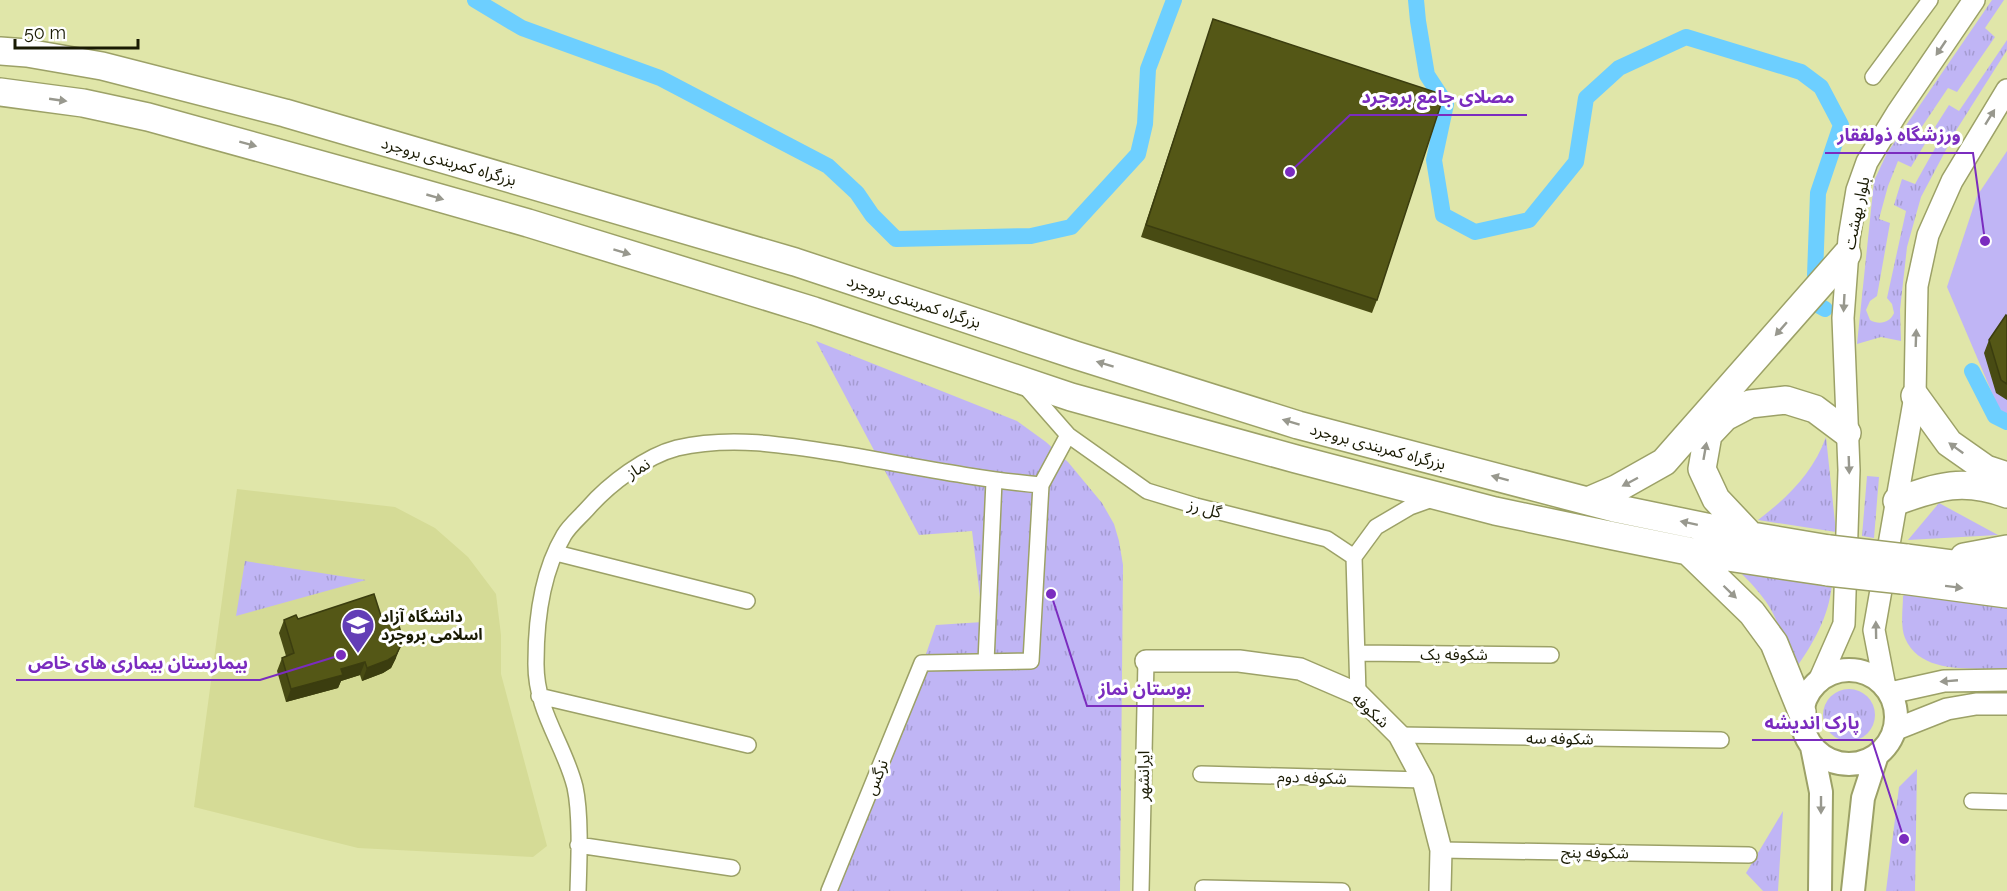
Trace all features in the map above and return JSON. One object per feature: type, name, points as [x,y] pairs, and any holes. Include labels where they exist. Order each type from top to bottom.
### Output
[{"type":"highway","name":"بزرگراه کمربندی بروجرد","points":[[0,51],[27,53],[102,66],[285,112],[795,261],[1076,355],[1298,424],[1614,508],[1750,535],[1829,560]]},
{"type":"highway","name":"بزرگراه کمربندی بروجرد","points":[[0,92],[83,103],[148,117],[394,185],[517,220],[814,311],[1071,397],[1440,496],[1516,515],[1688,551],[1829,560]]},
{"type":"highway","points":[[1588,501],[1616,489],[1664,462],[1847,254]]},
{"type":"highway","points":[[1915,396],[1949,443],[1986,469],[2007,476]]},
{"type":"highway","points":[[1750,535],[1716,500],[1702,469],[1708,435],[1725,417],[1750,404],[1786,400],[1815,410],[1847,433]]},
{"type":"highway","points":[[1897,501],[1947,485],[1962,484],[2007,494]]},
{"type":"highway","points":[[1904,569],[2007,549]]},
{"type":"highway","points":[[1688,551],[1752,613],[1774,643],[1802,712]]},
{"type":"highway","points":[[1829,560],[1904,569],[2007,594]]},
{"type":"highway","points":[[1934,562],[2007,571]]},
{"type":"main road","name":"بلوار بهشت","points":[[1819,681],[1844,624],[1849,470],[1843,318],[1847,254],[1857,190],[1867,162],[1896,113],[1974,0]]},
{"type":"main road","points":[[1853,891],[1863,798],[1877,755],[1890,739],[1896,718],[1894,705],[1887,690],[1874,630],[1915,396],[1917,286],[1928,235],[1952,182],[2007,90]]},
{"type":"main road","name":"شکوفه","points":[[1146,661],[1239,661],[1300,669],[1358,694],[1399,735],[1423,780],[1441,850],[1440,891]]},
{"type":"main road","points":[[1820,891],[1821,792],[1812,747],[1803,729],[1802,712],[1805,700],[1810,690],[1819,681],[1829,674],[1841,671],[1853,670],[1865,673],[1876,679],[1887,690]]},
{"type":"main road","points":[[1887,690],[1944,681],[2007,680]]},
{"type":"main road","points":[[1894,730],[1947,709],[1976,704],[2007,704]]},
{"type":"main road","points":[[1812,747],[1832,761],[1844,764],[1857,764],[1877,755]]},
{"type":"street","points":[[1873,77],[1930,0]]},
{"type":"street","name":"گل رز","points":[[1018,380],[1068,435],[1147,491],[1327,540],[1354,557]]},
{"type":"street","points":[[994,481],[986,662],[1031,661],[1041,485],[1068,435]]},
{"type":"street","name":"نماز","points":[[578,891],[575,788],[565,755],[551,729],[539,696],[536,664],[538,624],[547,574],[564,534],[600,494],[637,466],[675,448],[719,442],[773,443],[994,481],[1041,485]]},
{"type":"street","points":[[1358,694],[1354,557],[1376,527],[1410,507],[1440,496]]},
{"type":"street","points":[[556,553],[747,601]]},
{"type":"street","name":"شکوفه یک","points":[[1357,653],[1551,655]]},
{"type":"street","name":"ایرانشهر","points":[[1141,891],[1146,661]]},
{"type":"street","name":"نرگس","points":[[829,891],[922,663],[986,662]]},
{"type":"street","points":[[539,696],[748,745]]},
{"type":"street","name":"شکوفه سه","points":[[1399,735],[1721,740]]},
{"type":"street","name":"شکوفه دوم","points":[[1201,774],[1423,780]]},
{"type":"street","points":[[1972,801],[2007,802]]},
{"type":"street","points":[[578,845],[732,868]]},
{"type":"street","name":"شکوفه پنج","points":[[1441,850],[1749,855]]},
{"type":"street","points":[[1203,888],[1342,891]]},
{"type":"shaded area","name":"دانشگاه آزاد اسلامی بروجرد","points":[[237,489],[395,507],[435,528],[468,557],[496,594],[501,635],[501,674],[547,846],[533,857],[358,848],[194,807]]},
{"type":"green space","points":[[1992,0],[2004,0],[1985,28],[1995,37],[1957,92],[1948,88],[1917,134],[1926,142],[1911,167],[1898,161],[1879,219],[1890,223],[1877,296],[1870,301],[1866,310],[1870,320],[1880,323],[1890,319],[1894,313],[1892,304],[1887,298],[1906,211],[1894,205],[1902,179],[1915,184],[1943,134],[1935,127],[1949,105],[1959,111],[2007,40],[2007,50],[1957,129],[1921,197],[1907,247],[1900,310],[1901,341],[1881,337],[1857,344],[1874,181],[1887,153]]},
{"type":"green space","points":[[2007,151],[2007,414],[1999,409],[1947,287],[1977,196]]},
{"type":"green space","points":[[816,341],[1017,421],[1046,442],[1068,462],[1102,503],[1114,524],[1123,565],[1120,891],[835,891],[936,625],[983,622],[972,531],[919,535]]},
{"type":"green space","points":[[1826,437],[1836,532],[1758,520],[1807,473]]},
{"type":"green space","points":[[1867,476],[1879,477],[1874,538],[1862,536]]},
{"type":"green space","points":[[1939,503],[1998,535],[1908,540]]},
{"type":"green space","points":[[245,561],[366,580],[236,616]]},
{"type":"green space","points":[[1740,572],[1832,584],[1824,619],[1808,651],[1794,671],[1787,661],[1774,615],[1761,595]]},
{"type":"green space","points":[[1911,591],[2007,604],[2007,669],[1950,667],[1923,659],[1913,650],[1903,633],[1903,596]]},
{"type":"green space","points":[[1849,689],[1859,691],[1867,697],[1873,705],[1875,715],[1873,725],[1867,733],[1859,739],[1849,741],[1839,739],[1831,733],[1825,725],[1823,715],[1825,705],[1831,697],[1839,691]]},
{"type":"green space","points":[[1917,769],[1915,891],[1886,891],[1899,787]]},
{"type":"green space","points":[[1783,811],[1778,891],[1763,891],[1746,873]]},
{"type":"building","points":[[1213,19],[1444,95],[1377,300],[1146,225]]},
{"type":"building","points":[[2006,315],[2007,384],[2001,380],[1989,340]]},
{"type":"building","points":[[374,594],[382,619],[396,615],[401,633],[401,645],[396,655],[367,668],[365,662],[341,669],[343,675],[291,689],[282,658],[294,653],[284,620],[296,615],[298,619]]},
{"type":"waterway","points":[[475,0],[522,28],[660,78],[828,166],[857,193],[872,215],[896,239],[1031,236],[1071,227],[1138,154],[1145,124],[1148,69],[1174,0]]},
{"type":"waterway","points":[[1416,0],[1427,75],[1446,104],[1434,160],[1443,215],[1475,232],[1529,220],[1576,162],[1586,98],[1619,68],[1686,37],[1801,72],[1821,87],[1841,125],[1818,193],[1814,303],[1825,309]]},
{"type":"waterway","points":[[1972,371],[1995,416],[2007,422]]},
{"type":"place","name":"مصلای جامع بروجرد","points":[[1290,172]]},
{"type":"place","name":"ورزشگاه ذولفقار","points":[[1985,241]]},
{"type":"place","name":"بوستان نماز","points":[[1051,594]]},
{"type":"place","name":"دانشگاه آزاد اسلامی بروجرد","points":[[358,654]]},
{"type":"place","name":"بیمارستان بیماری های خاص","points":[[341,655]]},
{"type":"place","name":"پارک اندیشه","points":[[1904,839]]}]
